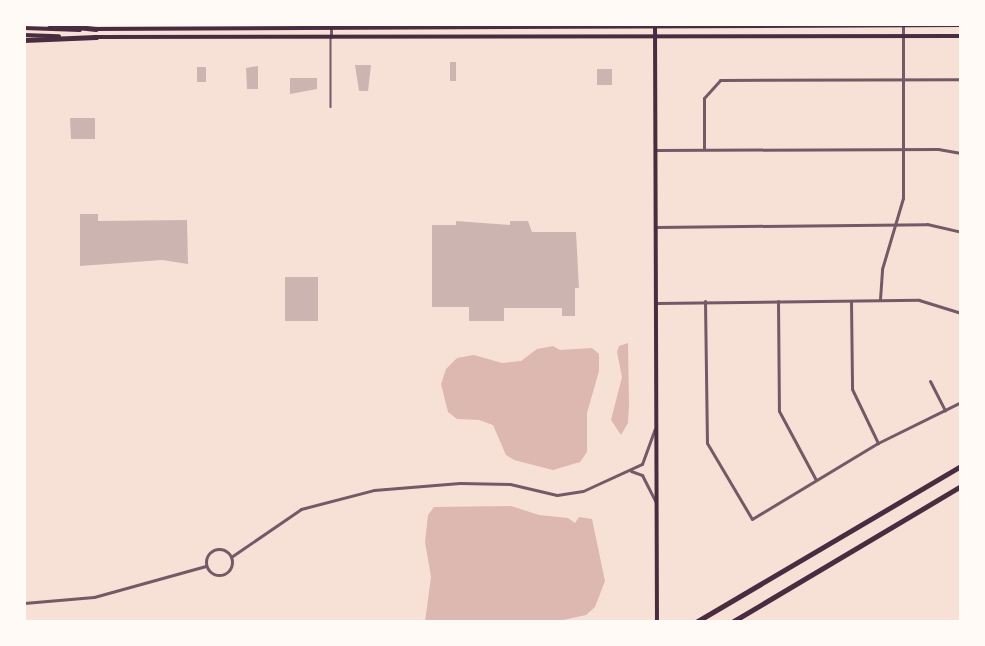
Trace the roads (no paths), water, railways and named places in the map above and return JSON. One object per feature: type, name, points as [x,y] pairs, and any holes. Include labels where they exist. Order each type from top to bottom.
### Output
[{"type":"highway","points":[[49,24],[96,29]]},
{"type":"highway","points":[[24,40],[96,37]]},
{"type":"highway","points":[[696,622],[961,466]]},
{"type":"highway","points":[[732,622],[961,486]]},
{"type":"main road","points":[[655,25],[657,620]]},
{"type":"main road","points":[[24,28],[961,25]]},
{"type":"main road","points":[[24,34],[96,37],[961,36]]},
{"type":"street","points":[[880,300],[882,269],[903,198],[903,25]]},
{"type":"street","points":[[331,26],[331,37]]},
{"type":"street","points":[[704,149],[706,93],[714,83],[725,79],[961,78]]},
{"type":"street","points":[[656,150],[903,149],[961,153]]},
{"type":"street","points":[[656,227],[932,224],[961,232]]},
{"type":"street","points":[[705,301],[706,437],[752,519],[878,443],[961,402]]},
{"type":"street","points":[[778,301],[779,411],[816,480]]},
{"type":"street","points":[[851,301],[852,389],[878,443]]},
{"type":"street","points":[[657,303],[927,301],[961,313]]},
{"type":"street","points":[[930,381],[945,410]]},
{"type":"street","points":[[231,557],[301,509],[374,490],[422,484],[510,484],[566,495],[592,489],[613,476],[631,471],[647,458],[657,422]]},
{"type":"street","points":[[631,471],[642,475],[657,504]]},
{"type":"street","points":[[214,550],[225,550],[231,557],[231,565],[222,574],[213,573],[206,566],[208,555],[214,550]]},
{"type":"street","points":[[24,603],[94,597],[206,566]]},
{"type":"lane","points":[[331,37],[331,107]]}]
